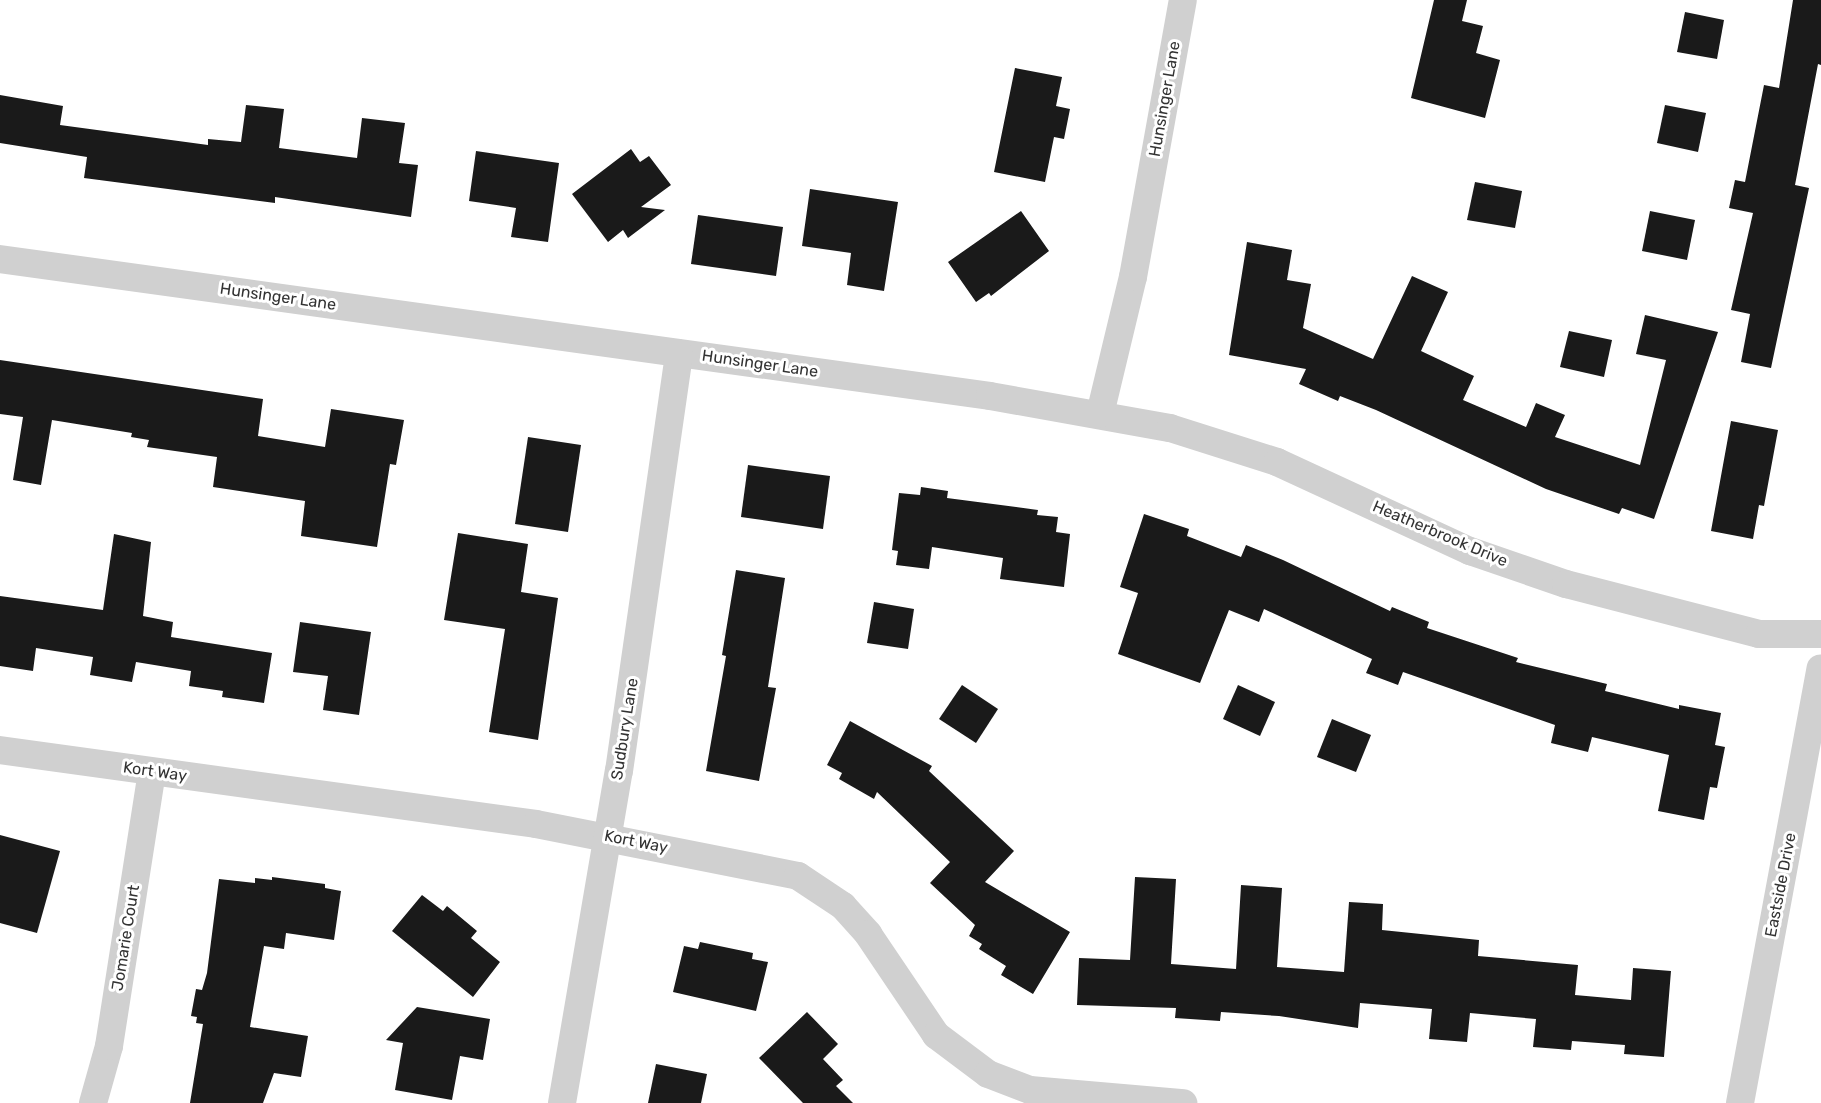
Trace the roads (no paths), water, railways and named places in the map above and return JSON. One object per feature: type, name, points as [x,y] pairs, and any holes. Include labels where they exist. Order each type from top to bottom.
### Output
[{"type":"street","name":"Hunsinger Lane","points":[[0,259],[1100,414],[1133,277],[1183,0]]},
{"type":"street","name":"Sudbury Lane","points":[[562,1103],[619,771],[679,353]]},
{"type":"street","name":"Heatherbrook Drive","points":[[1100,414],[1203,437],[1277,462],[1470,551],[1566,584],[1759,634],[1821,634]]},
{"type":"street","name":"Eastside Drive","points":[[1740,1103],[1821,668]]},
{"type":"street","name":"Kort Way","points":[[0,750],[537,824],[757,865],[798,876],[819,887],[843,906],[868,934],[936,1035],[988,1074],[1030,1090],[1183,1103]]},
{"type":"street","name":"Jomarie Court","points":[[93,1103],[109,1046],[152,772]]}]
